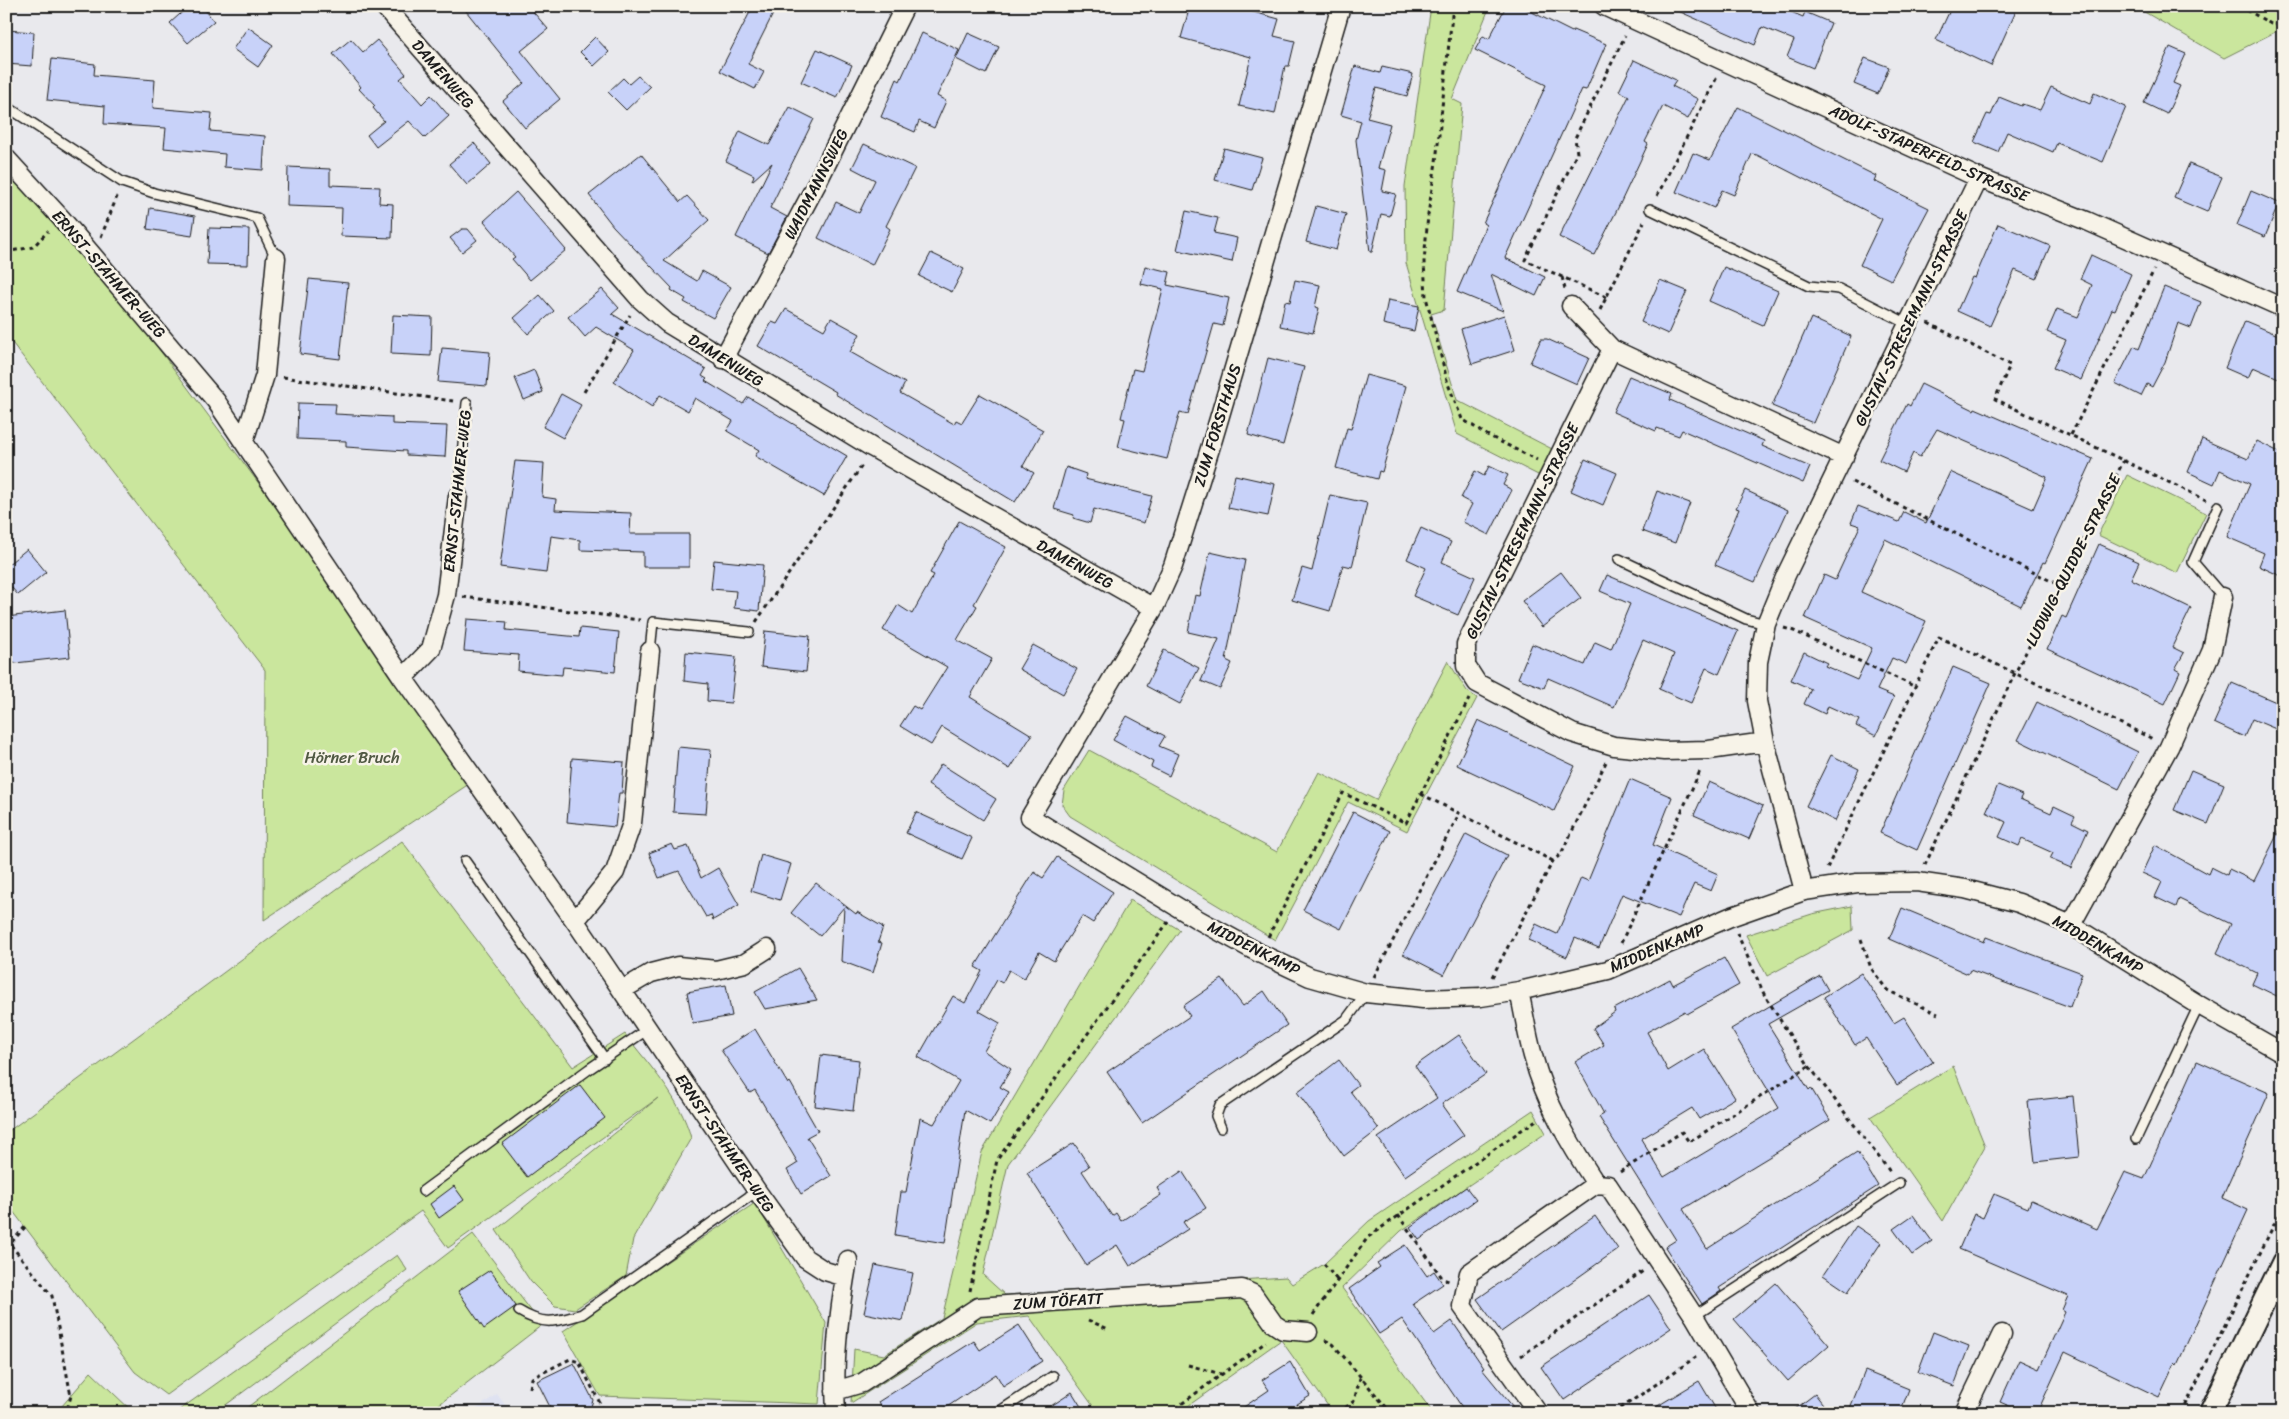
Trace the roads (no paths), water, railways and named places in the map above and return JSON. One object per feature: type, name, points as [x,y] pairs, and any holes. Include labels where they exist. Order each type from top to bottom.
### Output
[{"type":"street","name":"DAMENWEG","points":[[384,6],[640,300],[667,323],[723,359],[873,448],[1154,608]]},
{"type":"street","name":"WAIDMANNSWEG","points":[[723,359],[816,185],[905,6]]},
{"type":"street","name":"ZUM FORSTHAUS","points":[[1030,817],[1154,608],[1173,566],[1341,6]]},
{"type":"street","name":"ADOLF-STAPERFELD-STRASSE","points":[[1604,6],[1979,178],[2060,209],[2283,308]]},
{"type":"street","name":"ERNST-STAHMER-WEG","points":[[6,158],[61,218],[216,400],[403,678],[575,921],[757,1191],[805,1258],[825,1271],[846,1268],[838,1329],[835,1391]]},
{"type":"street","name":"GUSTAV-STRESEMANN-STRASSE","points":[[1810,889],[1765,742],[1757,701],[1758,662],[1766,624],[1786,575],[1979,178]]},
{"type":"street","points":[[244,441],[265,375],[276,258]]},
{"type":"street","points":[[1571,306],[1612,349],[1844,457]]},
{"type":"street","name":"GUSTAV-STRESEMANN-STRASSE","points":[[1612,349],[1466,644],[1466,666],[1477,683],[1572,733],[1614,746],[1664,751],[1709,750],[1765,742]]},
{"type":"street","name":"ERNST-STAHMER-WEG","points":[[403,678],[431,649],[446,595],[458,496]]},
{"type":"street","points":[[2071,925],[2169,747],[2212,650],[2223,597]]},
{"type":"street","points":[[575,921],[615,872],[632,823],[650,651]]},
{"type":"street","name":"MIDDENKAMP","points":[[1030,817],[1179,908],[1259,953],[1310,977],[1366,993],[1423,999],[1481,997],[1519,992],[1608,970],[1730,918],[1810,889],[1857,883],[1917,882],[1965,889],[2019,904],[2071,925],[2199,1005],[2283,1052]]},
{"type":"street","points":[[622,990],[651,973],[678,966],[716,970],[745,964],[767,949]]},
{"type":"street","points":[[1519,992],[1533,1057],[1553,1109],[1572,1146],[1602,1184],[1694,1316],[1751,1413]]},
{"type":"street","points":[[1538,1413],[1462,1306],[1469,1273],[1602,1184]]},
{"type":"street","points":[[2210,1413],[2283,1262]]},
{"type":"street","name":"ZUM TÖFATT","points":[[835,1391],[862,1383],[978,1307],[1242,1289],[1252,1294],[1274,1324],[1283,1330],[1308,1332]]},
{"type":"street","points":[[1964,1413],[2002,1334]]},
{"type":"street","points":[[835,1391],[836,1413]]},
{"type":"lane","points":[[6,106],[122,182],[154,193],[257,218],[276,258]]},
{"type":"lane","points":[[1650,209],[1809,286],[1839,289],[1910,320]]},
{"type":"lane","name":"ERNST-STAHMER-WEG","points":[[458,496],[467,403]]},
{"type":"lane","points":[[2218,506],[2192,562],[2223,597]]},
{"type":"lane","points":[[1619,559],[1746,619],[1766,624]]},
{"type":"lane","points":[[650,651],[653,622],[749,632]]},
{"type":"lane","points":[[465,861],[605,1059]]},
{"type":"lane","points":[[1221,1128],[1216,1116],[1220,1105],[1346,1020],[1366,993]]},
{"type":"lane","points":[[2136,1139],[2199,1005]]},
{"type":"lane","points":[[423,1192],[648,1029]]},
{"type":"lane","points":[[1694,1316],[1899,1183]]},
{"type":"lane","points":[[519,1311],[532,1319],[553,1322],[582,1314],[757,1191]]},
{"type":"lane","points":[[997,1413],[1053,1376]]},
{"type":"park label","name":"Hörner Bruch","points":[[352,757]]}]
